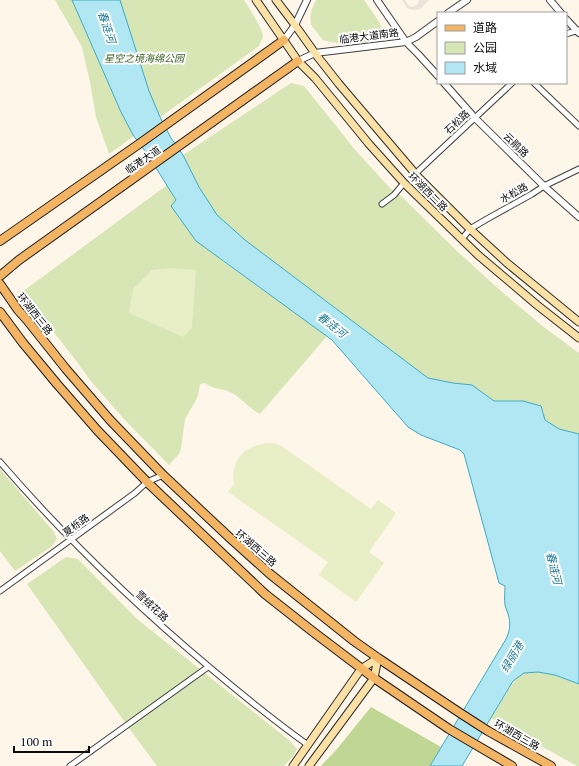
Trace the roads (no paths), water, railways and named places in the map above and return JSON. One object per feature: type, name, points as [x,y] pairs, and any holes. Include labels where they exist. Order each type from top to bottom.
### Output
[{"type":"main road","name":"环湖西二路","points":[[256,0],[298,61],[315,78],[369,144],[404,183],[503,277],[579,338]]},
{"type":"main road","name":"环湖西二路","points":[[276,0],[339,84],[415,174],[470,229],[579,322]]},
{"type":"main road","name":"临港大道","points":[[0,241],[166,125],[284,40]]},
{"type":"main road","name":"临港大道","points":[[0,276],[19,260],[298,61]]},
{"type":"main road","name":"环湖西三路","points":[[0,284],[18,310],[110,420],[162,475],[270,574],[354,641],[378,658],[460,713],[550,766]]},
{"type":"main road","points":[[0,312],[57,384],[97,430],[147,482],[265,594],[361,669],[450,729],[512,766]]},
{"type":"main road","points":[[292,766],[361,669],[378,658]]},
{"type":"main road","points":[[309,766],[374,678],[378,658]]},
{"type":"street","points":[[284,40],[295,25],[307,0]]},
{"type":"street","points":[[377,0],[406,42],[437,75]]},
{"type":"street","points":[[449,12],[467,0]]},
{"type":"street","points":[[550,0],[560,12]]},
{"type":"street","points":[[567,20],[578,31]]},
{"type":"street","name":"临港大道南路","points":[[298,61],[315,53],[406,42],[416,37],[437,22]]},
{"type":"street","points":[[567,34],[578,31]]},
{"type":"street","name":"云鹃路","points":[[445,84],[475,118],[544,186],[579,217]]},
{"type":"street","name":"石松路","points":[[415,174],[511,84]]},
{"type":"street","points":[[535,84],[579,126]]},
{"type":"street","name":"水松路","points":[[462,239],[470,229],[544,186],[579,169]]},
{"type":"street","points":[[382,204],[394,195],[404,183]]},
{"type":"street","name":"雪绒花路","points":[[0,462],[70,540],[145,612],[245,697],[308,745]]},
{"type":"street","name":"夏栎路","points":[[0,592],[135,493],[147,482],[162,475]]},
{"type":"street","points":[[70,766],[208,666]]},
{"type":"water","points":[[72,0],[120,0],[149,91],[160,117],[171,138],[183,155],[199,187],[217,215],[245,240],[428,378],[472,385],[494,401],[523,401],[541,406],[545,420],[559,429],[579,434],[579,684],[555,675],[538,672],[524,673],[513,681],[462,766],[430,766],[506,639],[510,624],[505,605],[505,586],[499,583],[464,454],[460,450],[421,435],[408,427],[332,340],[196,241],[171,206],[176,200],[148,155],[133,135],[121,112]]},
{"type":"water label","name":"春涟河","points":[[107,27]]},
{"type":"water label","name":"春涟河","points":[[332,325]]},
{"type":"water label","name":"春涟河","points":[[554,568]]},
{"type":"water label","name":"绿丽港","points":[[512,657]]},
{"type":"park label","name":"星空之境海绵公园","points":[[144,58]]}]
